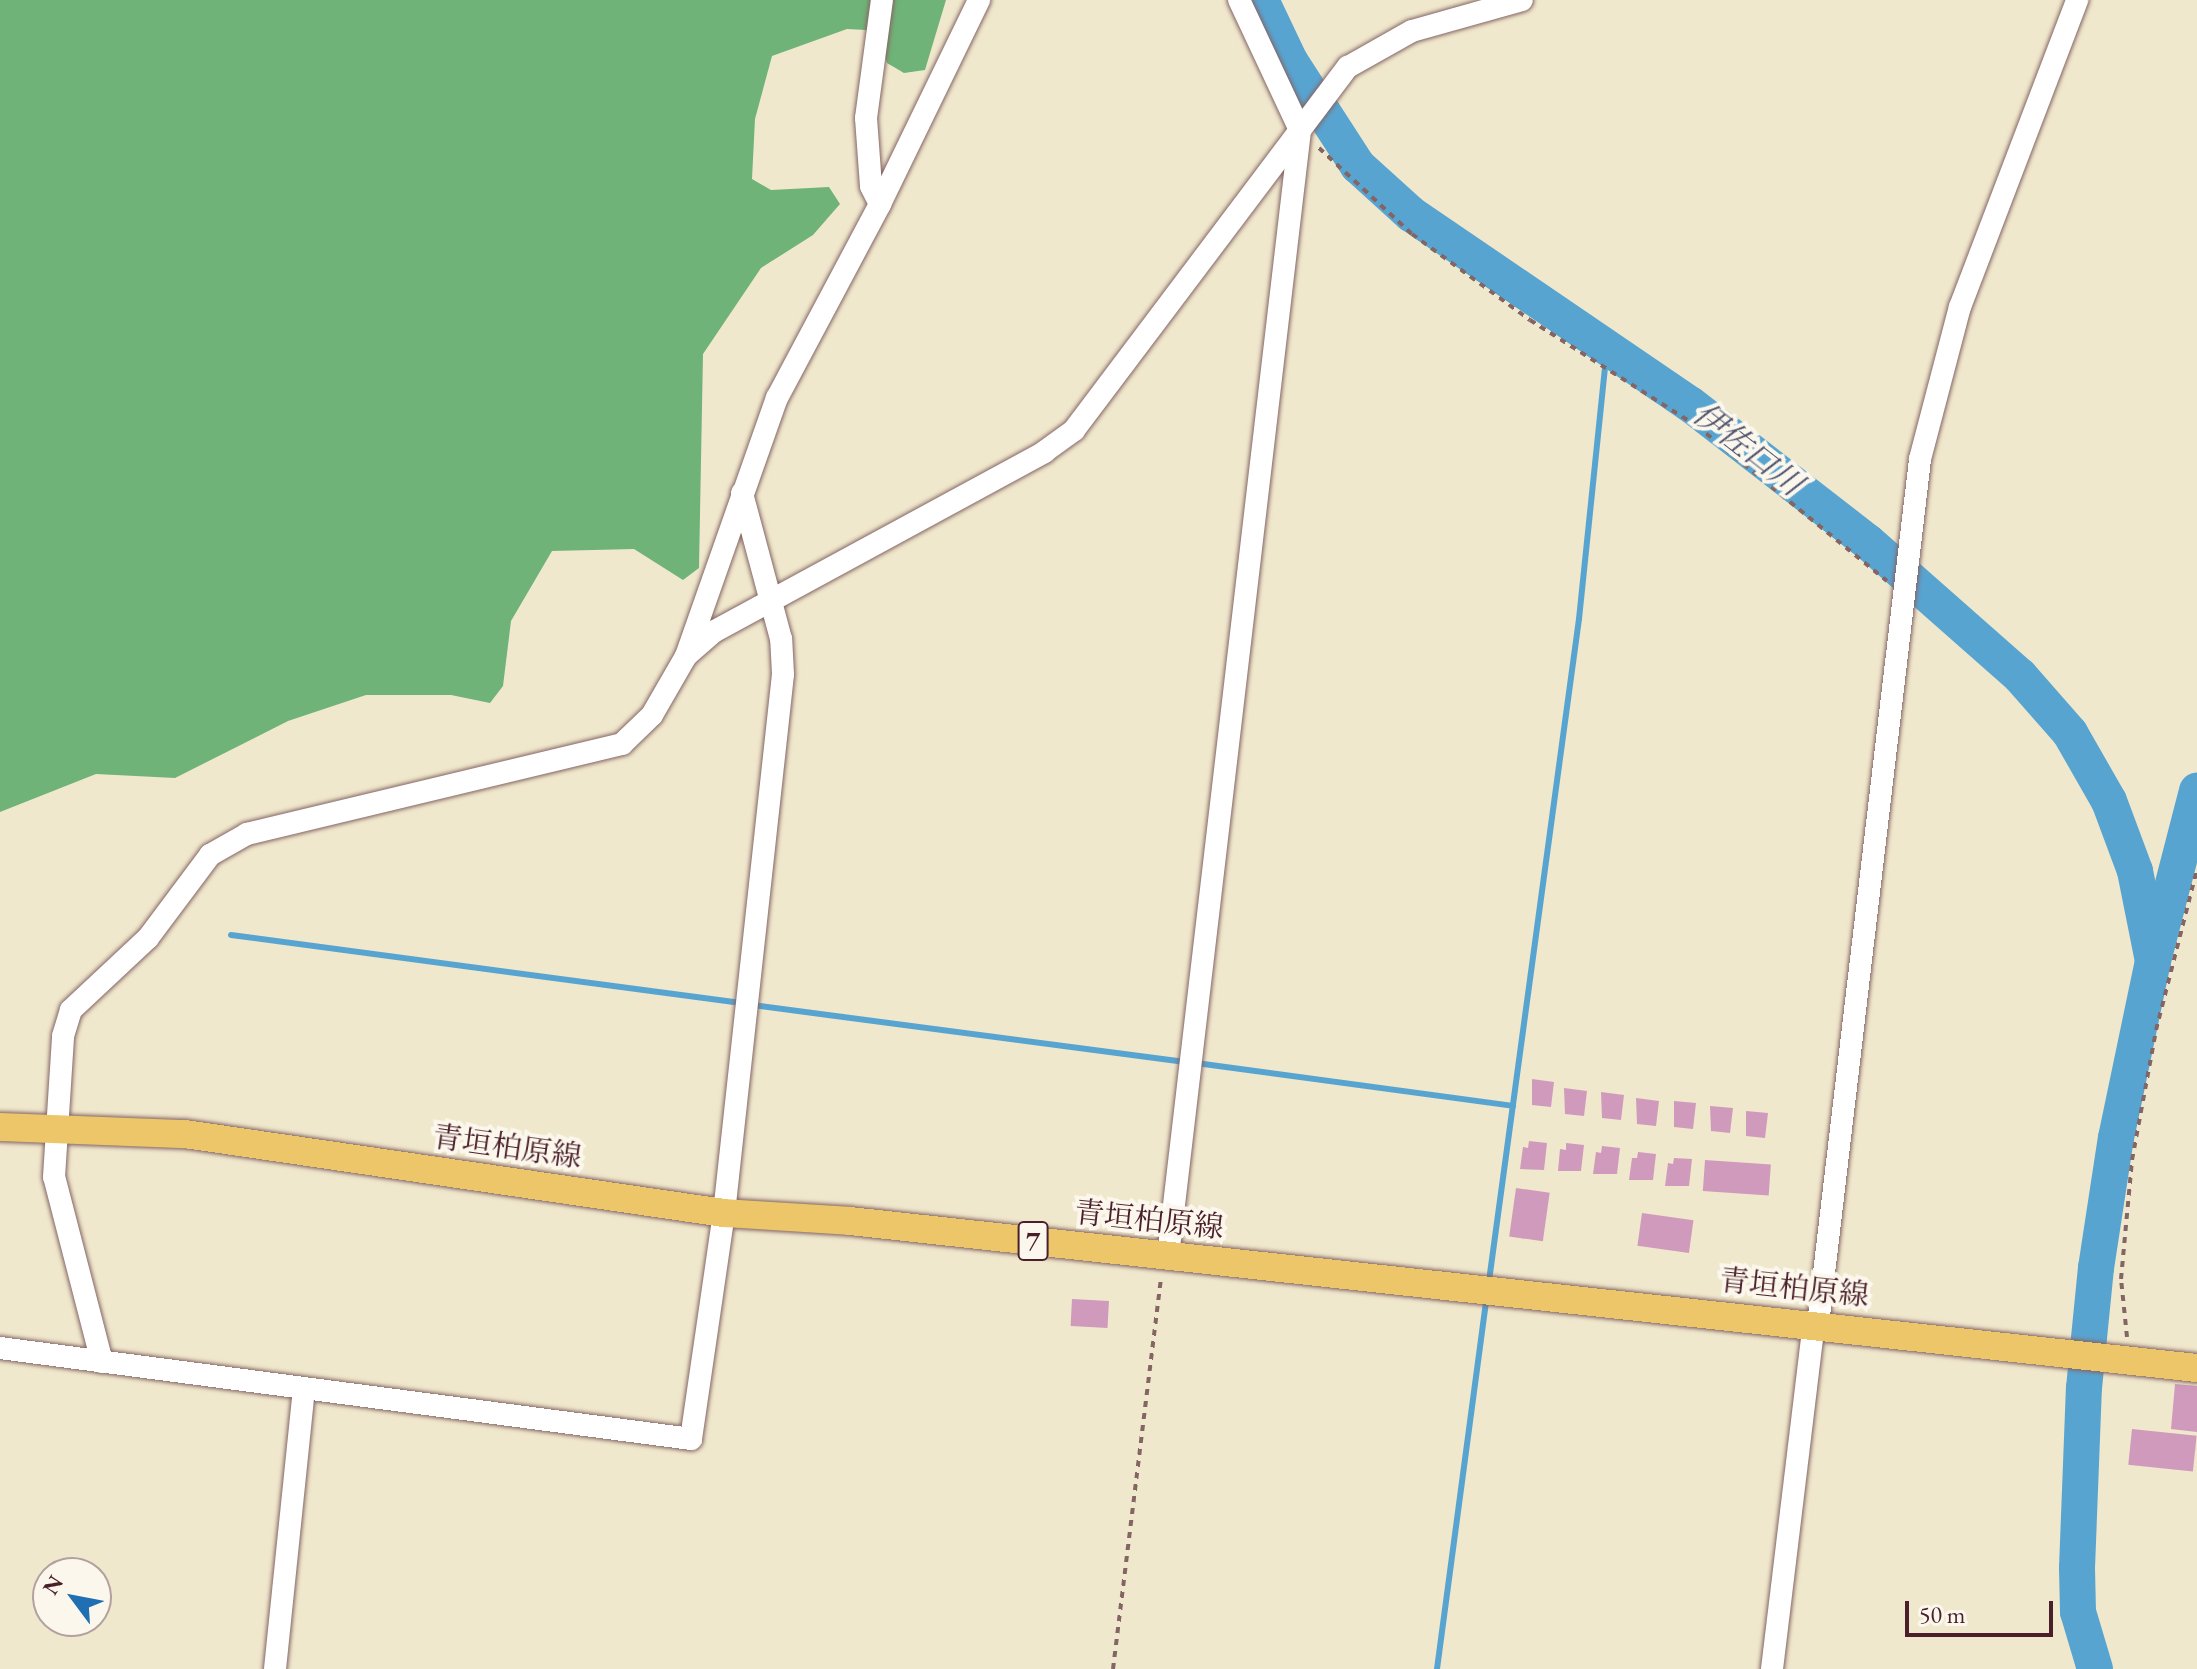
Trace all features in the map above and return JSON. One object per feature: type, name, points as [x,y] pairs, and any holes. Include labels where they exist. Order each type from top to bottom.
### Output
[{"type":"main road","name":"青垣柏原線","points":[[0,1127],[185,1134],[724,1213],[1816,1324],[2197,1368]]},
{"type":"street","points":[[880,204],[871,186],[866,118],[882,0]]},
{"type":"street","points":[[102,1362],[54,1177],[63,1036],[71,1010],[148,938],[210,855],[229,840],[622,744],[652,715],[686,656],[777,398],[880,204],[979,0]]},
{"type":"street","points":[[1166,1256],[1312,114],[1239,0]]},
{"type":"street","points":[[686,656],[715,631],[770,598],[1044,452],[1074,430],[1348,67],[1378,45],[1522,0]]},
{"type":"street","points":[[1772,1669],[1920,459],[1960,307],[2077,0]]},
{"type":"street","points":[[0,1348],[691,1439],[724,1213],[783,674],[770,598],[742,493]]},
{"type":"street","points":[[275,1669],[304,1390]]},
{"type":"path","points":[[1312,114],[1412,234],[1530,320],[1697,426],[1902,594]]},
{"type":"path","points":[[2124,1359],[2121,1279],[2132,1160],[2156,1030],[2197,869]]},
{"type":"path","points":[[1113,1669],[1166,1256]]},
{"type":"green space","points":[[0,0],[946,0],[925,70],[904,73],[887,63],[881,44],[866,30],[847,29],[772,56],[755,119],[752,179],[771,190],[829,187],[840,204],[813,235],[761,268],[703,354],[699,568],[683,580],[634,549],[552,551],[511,621],[503,686],[490,703],[451,695],[366,695],[288,721],[175,778],[96,774],[0,812]]},
{"type":"building","points":[[1532,1079],[1554,1082],[1551,1107],[1532,1105]]},
{"type":"building","points":[[1564,1088],[1587,1091],[1584,1116],[1565,1114]]},
{"type":"building","points":[[1601,1092],[1624,1095],[1621,1120],[1602,1118]]},
{"type":"building","points":[[1636,1098],[1659,1101],[1656,1126],[1637,1124]]},
{"type":"building","points":[[1674,1101],[1696,1103],[1693,1129],[1674,1127]]},
{"type":"building","points":[[1710,1106],[1733,1108],[1730,1133],[1711,1131]]},
{"type":"building","points":[[1746,1111],[1768,1113],[1765,1138],[1746,1136]]},
{"type":"building","points":[[1529,1141],[1547,1143],[1544,1170],[1520,1169],[1523,1147],[1528,1148]]},
{"type":"building","points":[[1566,1143],[1584,1145],[1581,1171],[1558,1171],[1560,1149],[1566,1150]]},
{"type":"building","points":[[1602,1146],[1620,1148],[1617,1174],[1593,1174],[1596,1152],[1601,1153]]},
{"type":"building","points":[[1638,1152],[1656,1154],[1653,1180],[1629,1180],[1632,1158],[1637,1158]]},
{"type":"building","points":[[1674,1158],[1692,1159],[1689,1186],[1665,1186],[1668,1163],[1673,1164]]},
{"type":"building","points":[[1705,1160],[1771,1165],[1769,1196],[1703,1191]]},
{"type":"building","points":[[1516,1188],[1550,1193],[1543,1241],[1509,1237]]},
{"type":"building","points":[[1642,1213],[1693,1220],[1689,1253],[1637,1246]]},
{"type":"building","points":[[1072,1299],[1109,1301],[1108,1328],[1071,1326]]},
{"type":"building","points":[[2175,1384],[2197,1386],[2197,1432],[2171,1429]]},
{"type":"building","points":[[2132,1429],[2197,1436],[2193,1472],[2128,1465]]},
{"type":"waterway","name":"伊佐口川","points":[[1261,0],[1290,61],[1358,166],[1411,214],[1690,404],[1868,542],[2020,676],[2070,733],[2109,801],[2135,871],[2153,961]]},
{"type":"waterway","points":[[1489,1281],[1579,619],[1607,349]]},
{"type":"waterway","points":[[2095,1669],[2078,1612],[2077,1568],[2084,1388],[2096,1268],[2116,1138],[2153,961],[2197,791]]},
{"type":"waterway","points":[[231,935],[741,1003]]},
{"type":"waterway","points":[[752,1005],[1185,1062]]},
{"type":"waterway","points":[[1196,1063],[1513,1106]]},
{"type":"waterway","points":[[1437,1669],[1487,1296]]}]
